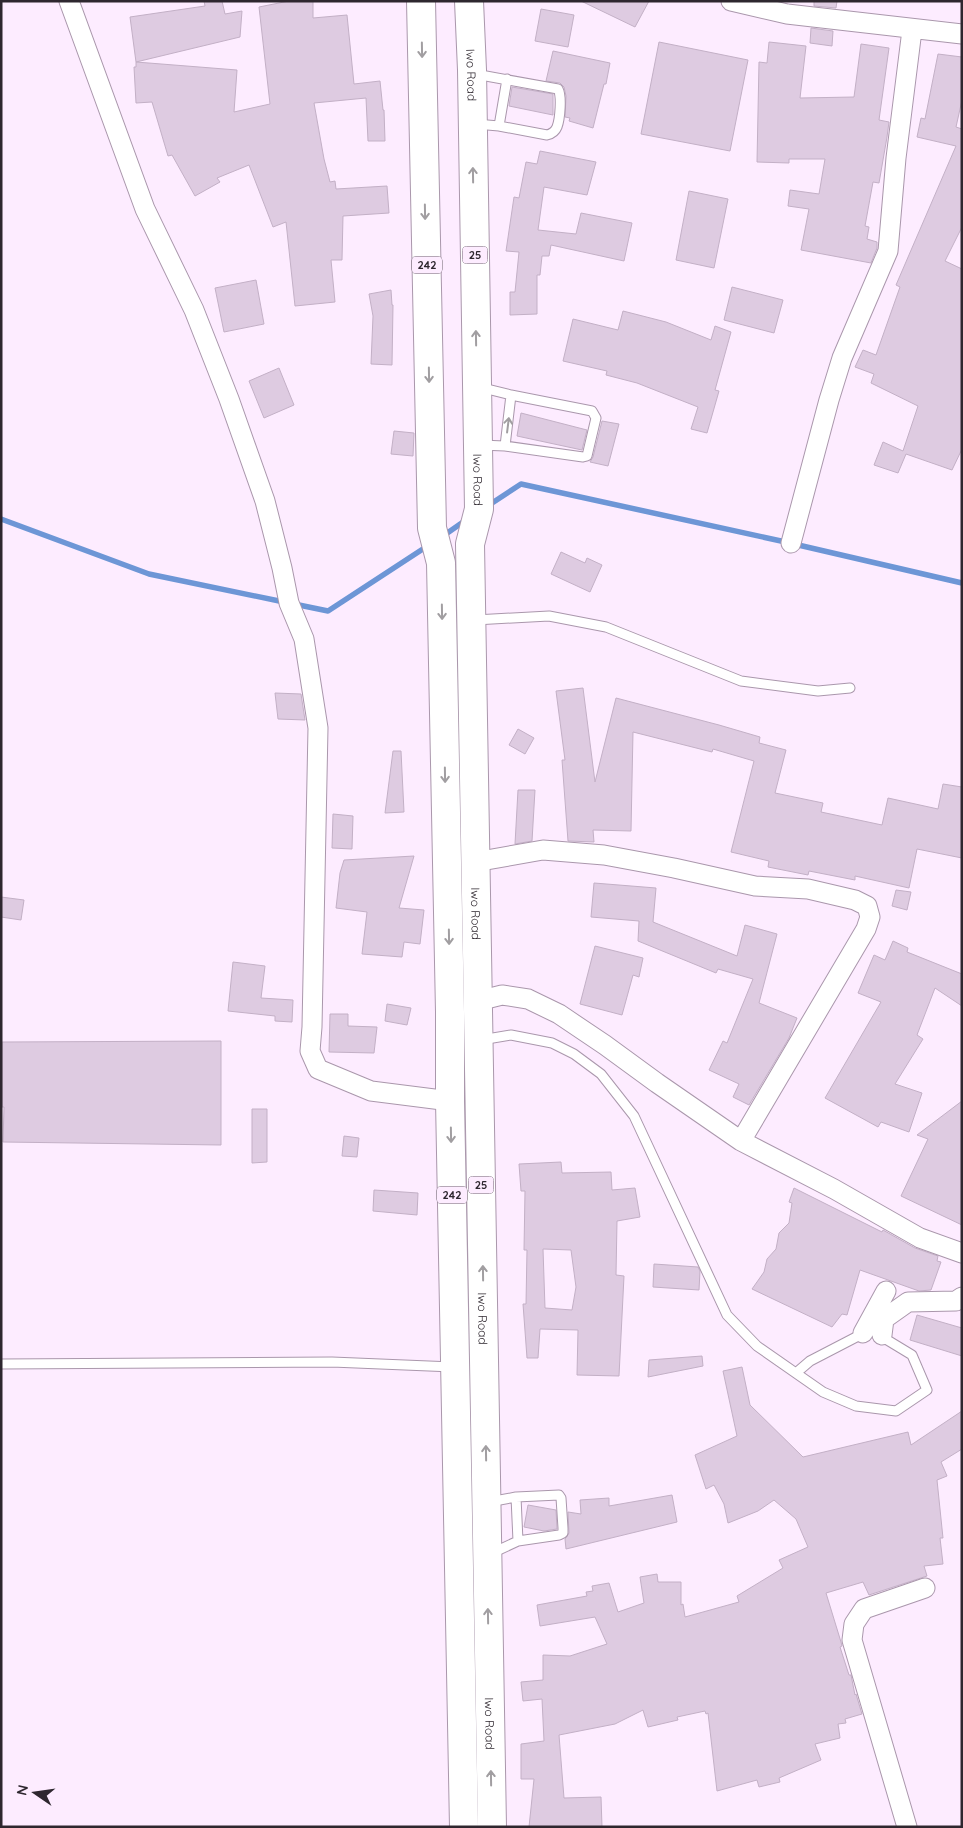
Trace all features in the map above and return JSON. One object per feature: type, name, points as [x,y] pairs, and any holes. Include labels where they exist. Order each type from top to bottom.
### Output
[{"type":"main road","name":"242","points":[[421,1],[432,528],[440,563],[464,1827]]},
{"type":"main road","name":"Iwo Road","points":[[469,1],[472,70],[479,509],[470,544],[492,1827]]},
{"type":"main road","points":[[458,1516],[487,1509]]},
{"type":"street","points":[[69,1],[145,209],[194,310],[229,399],[265,501],[289,603],[304,639],[318,728],[310,1051],[318,1069],[372,1091],[450,1101]]},
{"type":"street","points":[[731,1],[787,14],[912,30],[962,34]]},
{"type":"street","points":[[791,543],[842,358],[888,251],[896,158],[912,30]]},
{"type":"street","points":[[475,862],[544,850],[604,855],[756,886],[808,889],[855,900],[867,906],[870,917],[866,929],[850,959],[741,1141]]},
{"type":"street","points":[[478,1001],[502,995],[528,999],[559,1014],[605,1044],[657,1083],[741,1141],[834,1189],[920,1238],[962,1253]]},
{"type":"street","points":[[863,1333],[886,1291]]},
{"type":"street","points":[[882,1335],[884,1319],[908,1302],[956,1300],[962,1298]]},
{"type":"street","points":[[907,1827],[852,1640],[854,1624],[864,1609],[925,1588]]},
{"type":"lane","points":[[472,70],[475,74],[558,89],[561,96],[557,128],[553,133],[547,135],[499,126],[476,124],[473,126]]},
{"type":"lane","points":[[499,126],[507,79]]},
{"type":"lane","points":[[477,387],[592,411],[596,418],[589,451],[587,456],[583,458],[505,446],[478,444]]},
{"type":"lane","points":[[505,446],[511,395]]},
{"type":"lane","points":[[471,621],[549,616],[606,627],[741,681],[818,691],[850,688]]},
{"type":"lane","points":[[478,1040],[511,1035],[552,1043],[574,1054],[601,1074],[634,1116],[727,1315],[757,1346],[823,1392],[856,1406],[896,1411],[927,1390],[912,1355],[882,1335],[863,1333],[810,1361],[796,1373]]},
{"type":"lane","points":[[1,1364],[332,1362],[456,1367]]},
{"type":"lane","points":[[487,1509],[516,1497],[559,1495],[562,1498],[563,1533],[518,1541],[488,1555]]},
{"type":"lane","points":[[516,1497],[518,1541]]},
{"type":"building","points":[[204,1],[222,1],[225,14],[242,11],[240,37],[136,62],[130,17],[205,6]]},
{"type":"building","points":[[289,1],[313,1],[313,18],[347,15],[354,84],[380,81],[384,110],[385,141],[368,141],[366,98],[314,103],[330,182],[335,181],[336,189],[387,186],[389,213],[343,216],[342,260],[331,260],[335,302],[295,306],[286,222],[273,227],[249,165],[217,178],[220,182],[195,196],[172,155],[168,156],[152,102],[136,103],[134,67],[136,67],[136,62],[237,70],[234,112],[270,104],[259,7]]},
{"type":"building","points":[[581,1],[649,1],[635,27]]},
{"type":"building","points":[[814,1],[837,1],[836,8],[814,6]]},
{"type":"building","points":[[541,9],[574,15],[568,47],[535,41]]},
{"type":"building","points":[[811,28],[833,31],[832,46],[810,43]]},
{"type":"building","points":[[659,42],[748,60],[730,151],[641,134]]},
{"type":"building","points":[[769,42],[806,46],[800,98],[854,97],[861,44],[889,48],[879,120],[889,122],[887,137],[879,183],[873,182],[865,226],[869,227],[867,239],[877,242],[877,248],[871,263],[801,250],[809,209],[788,206],[790,190],[819,194],[825,159],[789,159],[789,163],[757,162],[759,62],[767,63]]},
{"type":"building","points":[[553,51],[610,63],[593,128],[569,121],[570,118],[565,117],[566,96],[564,87],[560,83],[546,81]]},
{"type":"building","points":[[938,54],[962,57],[962,100],[956,127],[962,129],[962,227],[945,261],[962,269],[962,449],[952,470],[906,454],[898,473],[874,465],[883,442],[903,451],[918,406],[871,383],[874,374],[855,367],[863,350],[876,355],[900,287],[896,285],[956,146],[917,137],[921,118],[925,119]]},
{"type":"building","points":[[512,87],[553,94],[553,115],[509,106]]},
{"type":"building","points":[[540,151],[596,162],[587,195],[544,187],[538,230],[576,234],[581,213],[632,223],[624,261],[551,245],[549,256],[542,256],[540,275],[537,275],[537,314],[510,315],[510,292],[515,292],[519,252],[506,251],[514,197],[519,198],[526,162],[537,164]]},
{"type":"building","points":[[689,191],[728,199],[714,268],[676,260]]},
{"type":"building","points":[[256,280],[264,324],[224,332],[215,288]]},
{"type":"building","points":[[732,287],[783,300],[774,333],[724,320]]},
{"type":"building","points":[[391,290],[393,305],[392,365],[371,364],[373,316],[369,294]]},
{"type":"building","points":[[623,311],[666,322],[711,340],[715,326],[731,332],[715,390],[719,391],[707,433],[691,429],[698,407],[637,383],[606,375],[607,371],[563,361],[573,319],[618,330]]},
{"type":"building","points":[[279,368],[294,405],[264,418],[249,381]]},
{"type":"building","points":[[521,413],[587,430],[582,450],[517,436]]},
{"type":"building","points":[[602,421],[619,424],[608,466],[590,462]]},
{"type":"building","points":[[394,431],[414,433],[413,456],[391,454]]},
{"type":"building","points":[[561,552],[585,563],[587,558],[602,565],[590,592],[551,574]]},
{"type":"building","points":[[583,688],[595,782],[616,698],[760,737],[759,743],[786,750],[775,793],[823,803],[821,812],[882,825],[888,798],[938,809],[943,784],[962,787],[962,858],[917,849],[909,888],[855,876],[855,880],[809,871],[808,875],[768,867],[769,861],[731,852],[754,761],[713,749],[712,752],[633,732],[631,831],[593,830],[594,842],[568,841],[562,760],[565,760],[556,691]]},
{"type":"building","points":[[275,693],[301,694],[305,720],[278,719]]},
{"type":"building","points":[[518,729],[534,738],[525,754],[509,745]]},
{"type":"building","points":[[393,751],[401,751],[404,812],[385,813]]},
{"type":"building","points":[[518,790],[535,790],[532,841],[515,844]]},
{"type":"building","points":[[333,814],[353,816],[352,849],[332,848]]},
{"type":"building","points":[[414,856],[399,908],[424,910],[420,944],[404,942],[402,957],[362,954],[367,912],[336,908],[340,873],[344,860]]},
{"type":"building","points":[[594,883],[656,888],[653,922],[737,956],[745,925],[777,934],[759,1003],[797,1018],[789,1038],[749,1105],[733,1097],[739,1084],[709,1070],[723,1041],[727,1043],[753,979],[718,969],[716,973],[638,941],[639,921],[591,917]]},
{"type":"building","points":[[896,890],[911,892],[907,910],[892,906]]},
{"type":"building","points":[[1,897],[24,900],[21,920],[1,917]]},
{"type":"building","points":[[893,941],[908,948],[907,952],[962,974],[962,1006],[935,988],[917,1035],[923,1039],[895,1084],[922,1093],[909,1132],[881,1122],[878,1127],[825,1098],[881,1002],[858,993],[874,955],[885,960]]},
{"type":"building","points":[[595,946],[643,958],[639,977],[633,975],[622,1015],[580,1004]]},
{"type":"building","points":[[233,962],[265,966],[261,998],[293,1000],[292,1022],[275,1021],[275,1016],[228,1011]]},
{"type":"building","points":[[387,1004],[411,1008],[407,1025],[385,1021]]},
{"type":"building","points":[[330,1014],[348,1014],[348,1026],[377,1027],[374,1053],[329,1052]]},
{"type":"building","points":[[221,1041],[221,1145],[3,1142],[2,1042]]},
{"type":"building","points":[[962,1101],[962,1225],[901,1196],[928,1139],[917,1135]]},
{"type":"building","points":[[252,1109],[267,1109],[267,1162],[252,1163]]},
{"type":"building","points":[[344,1136],[359,1138],[357,1157],[342,1156]]},
{"type":"building","points":[[561,1162],[562,1173],[611,1172],[612,1190],[635,1188],[640,1217],[617,1221],[616,1275],[624,1276],[619,1376],[577,1375],[578,1330],[540,1329],[538,1358],[527,1358],[523,1304],[526,1304],[527,1250],[524,1250],[525,1191],[521,1191],[519,1164]],"holes":[[[543,1249],[571,1250],[576,1287],[572,1310],[545,1308]]]},
{"type":"building","points":[[794,1188],[882,1232],[883,1230],[915,1248],[938,1256],[937,1261],[941,1262],[931,1290],[919,1291],[860,1270],[847,1315],[842,1314],[832,1327],[752,1289],[764,1272],[767,1259],[776,1249],[779,1233],[789,1223],[792,1203],[789,1202]]},
{"type":"building","points":[[374,1190],[418,1193],[417,1215],[373,1211]]},
{"type":"building","points":[[654,1264],[698,1267],[700,1271],[699,1290],[653,1287]]},
{"type":"building","points":[[917,1315],[962,1328],[962,1356],[910,1340]]},
{"type":"building","points":[[702,1356],[703,1366],[648,1377],[649,1360]]},
{"type":"building","points":[[742,1367],[750,1405],[803,1457],[908,1432],[911,1445],[962,1411],[962,1449],[941,1462],[947,1476],[937,1480],[943,1538],[940,1538],[943,1564],[924,1566],[927,1576],[869,1595],[863,1582],[826,1593],[841,1642],[842,1646],[840,1647],[849,1675],[851,1675],[855,1695],[862,1714],[845,1719],[846,1723],[838,1724],[840,1738],[815,1744],[821,1760],[779,1778],[780,1782],[759,1787],[757,1780],[717,1791],[708,1713],[706,1714],[705,1711],[677,1717],[678,1720],[648,1727],[643,1710],[615,1724],[559,1735],[564,1798],[601,1797],[602,1827],[529,1827],[534,1779],[521,1779],[521,1744],[544,1741],[542,1699],[523,1701],[521,1682],[543,1680],[543,1655],[570,1656],[607,1644],[595,1617],[540,1626],[537,1605],[587,1596],[586,1592],[593,1591],[592,1586],[609,1583],[618,1612],[644,1603],[640,1577],[657,1574],[658,1582],[681,1582],[681,1605],[683,1604],[685,1617],[739,1602],[737,1596],[783,1568],[779,1560],[808,1547],[796,1519],[774,1500],[758,1511],[728,1523],[724,1504],[714,1485],[706,1489],[695,1455],[737,1436],[723,1371]]},
{"type":"building","points":[[672,1495],[677,1522],[566,1549],[565,1539],[569,1533],[568,1512],[581,1514],[580,1500],[609,1498],[609,1506]]},
{"type":"building","points":[[528,1505],[556,1510],[557,1529],[544,1531],[524,1527]]},
{"type":"waterway","points":[[486,507],[521,484],[962,583]]},
{"type":"waterway","points":[[1,519],[149,574],[284,602]]},
{"type":"waterway","points":[[443,536],[466,520]]},
{"type":"waterway","points":[[294,604],[328,611],[429,545]]}]
